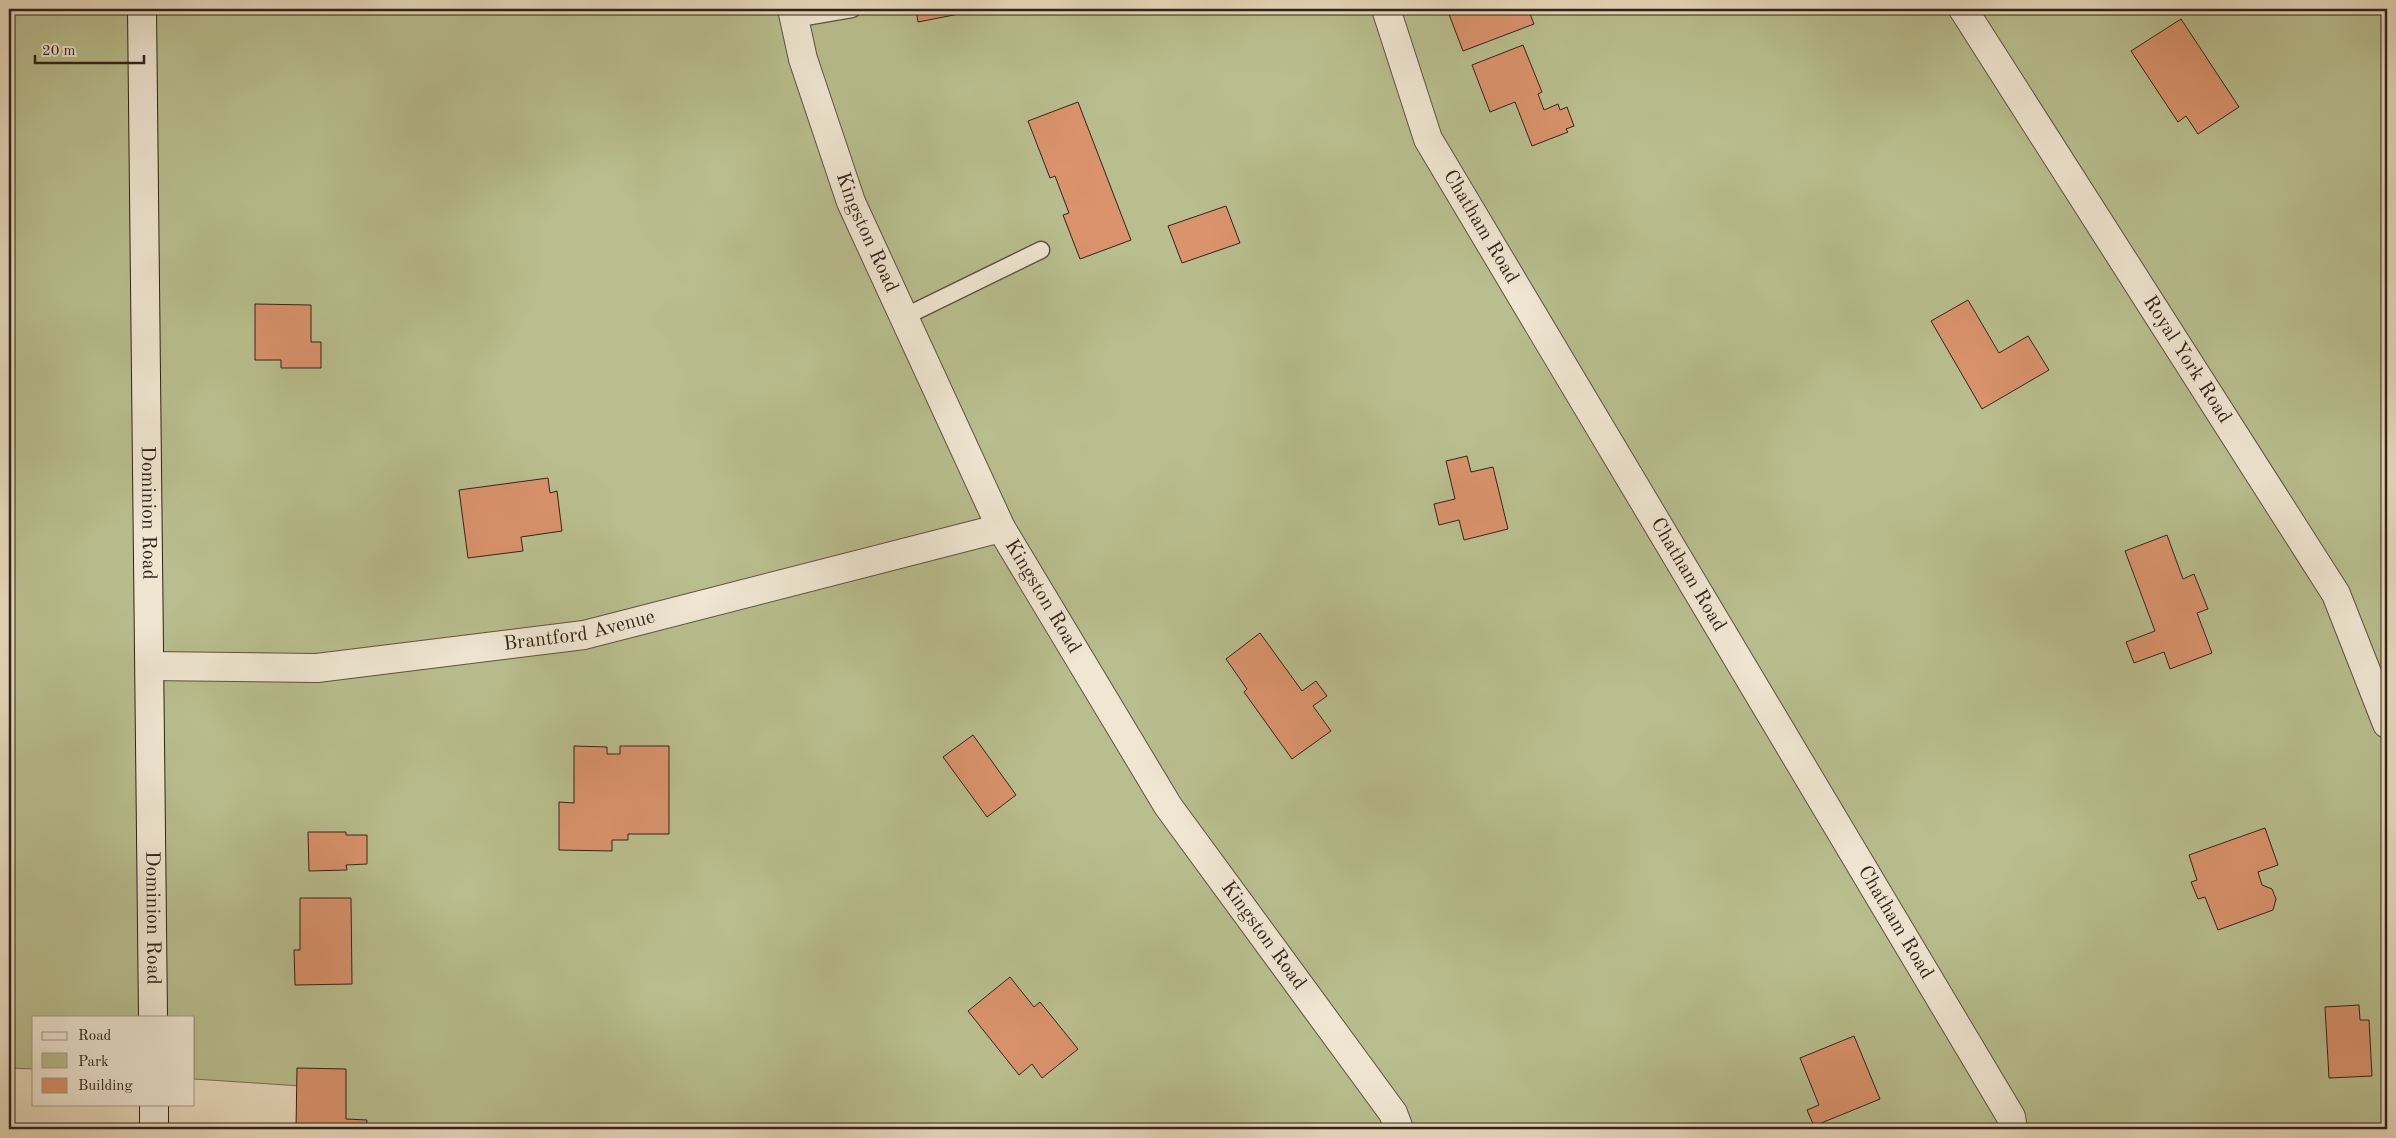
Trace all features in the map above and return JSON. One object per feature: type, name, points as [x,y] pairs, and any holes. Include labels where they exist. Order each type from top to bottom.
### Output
[{"type":"street","name":"Dominion Road","points":[[142,9],[153,1016]]},
{"type":"street","name":"Chatham Road","points":[[1386,9],[1428,140],[2001,1100],[2011,1117],[2013,1129]]},
{"type":"street","name":"Royal York Road","points":[[1963,9],[2336,594],[2387,724]]},
{"type":"street","name":"Kingston Road","points":[[793,14],[803,59],[851,202],[1001,528],[1168,806],[1393,1113],[1399,1129]]},
{"type":"street","name":"Brantford Avenue","points":[[150,666],[317,668],[584,635],[1001,528]]},
{"type":"street","points":[[154,1106],[154,1129]]},
{"type":"lane","points":[[793,14],[852,9]]},
{"type":"lane","points":[[904,317],[1041,250]]},
{"type":"green space","points":[[9,9],[2387,9],[2387,1129],[350,1129],[316,1087],[195,1079],[195,1016],[32,1016],[32,1069],[9,1068]]},
{"type":"building","points":[[916,9],[958,9],[959,14],[918,22]]},
{"type":"building","points":[[1447,9],[1528,9],[1534,24],[1463,51]]},
{"type":"building","points":[[2181,19],[2239,107],[2198,134],[2186,116],[2178,122],[2131,51]]},
{"type":"building","points":[[1523,45],[1542,92],[1538,94],[1544,110],[1558,104],[1560,110],[1567,107],[1574,126],[1566,129],[1568,132],[1532,146],[1515,102],[1490,112],[1472,65]]},
{"type":"building","points":[[1078,102],[1131,240],[1080,259],[1063,215],[1069,213],[1055,176],[1050,178],[1028,121]]},
{"type":"building","points":[[1226,206],[1240,243],[1182,263],[1168,226]]},
{"type":"building","points":[[1968,300],[1999,353],[2028,336],[2049,370],[1982,409],[1931,321]]},
{"type":"building","points":[[255,304],[311,305],[311,342],[321,342],[321,368],[281,368],[281,360],[255,360]]},
{"type":"building","points":[[1467,456],[1471,472],[1493,467],[1508,529],[1464,540],[1459,520],[1439,525],[1434,504],[1455,499],[1446,461]]},
{"type":"building","points":[[548,478],[550,493],[557,491],[562,531],[521,537],[523,551],[468,558],[459,490]]},
{"type":"building","points":[[2167,535],[2183,579],[2194,574],[2208,609],[2197,613],[2212,653],[2170,669],[2164,652],[2134,663],[2126,642],[2155,631],[2125,551]]},
{"type":"building","points":[[1260,633],[1302,691],[1316,681],[1327,696],[1313,706],[1331,731],[1292,759],[1244,692],[1247,689],[1226,659]]},
{"type":"building","points":[[973,735],[1016,795],[987,817],[943,757]]},
{"type":"building","points":[[574,746],[607,747],[607,754],[620,754],[620,746],[669,746],[669,834],[628,834],[628,840],[612,840],[612,851],[559,850],[559,802],[574,803]]},
{"type":"building","points":[[2265,828],[2278,865],[2258,872],[2262,885],[2272,889],[2276,899],[2273,910],[2218,930],[2205,897],[2198,899],[2191,882],[2197,880],[2189,855]]},
{"type":"building","points":[[308,832],[346,832],[346,835],[367,835],[367,864],[346,865],[347,870],[309,871]]},
{"type":"building","points":[[300,898],[351,898],[352,984],[295,985],[294,950],[300,950]]},
{"type":"building","points":[[1010,977],[1034,1007],[1040,1002],[1078,1049],[1042,1078],[1032,1064],[1019,1075],[968,1011]]},
{"type":"building","points":[[2359,1005],[2360,1020],[2369,1020],[2372,1076],[2329,1078],[2325,1007]]},
{"type":"building","points":[[1854,1036],[1880,1099],[1814,1126],[1807,1110],[1819,1105],[1800,1058]]},
{"type":"building","points":[[297,1068],[346,1069],[346,1119],[367,1120],[366,1129],[296,1129]]}]
